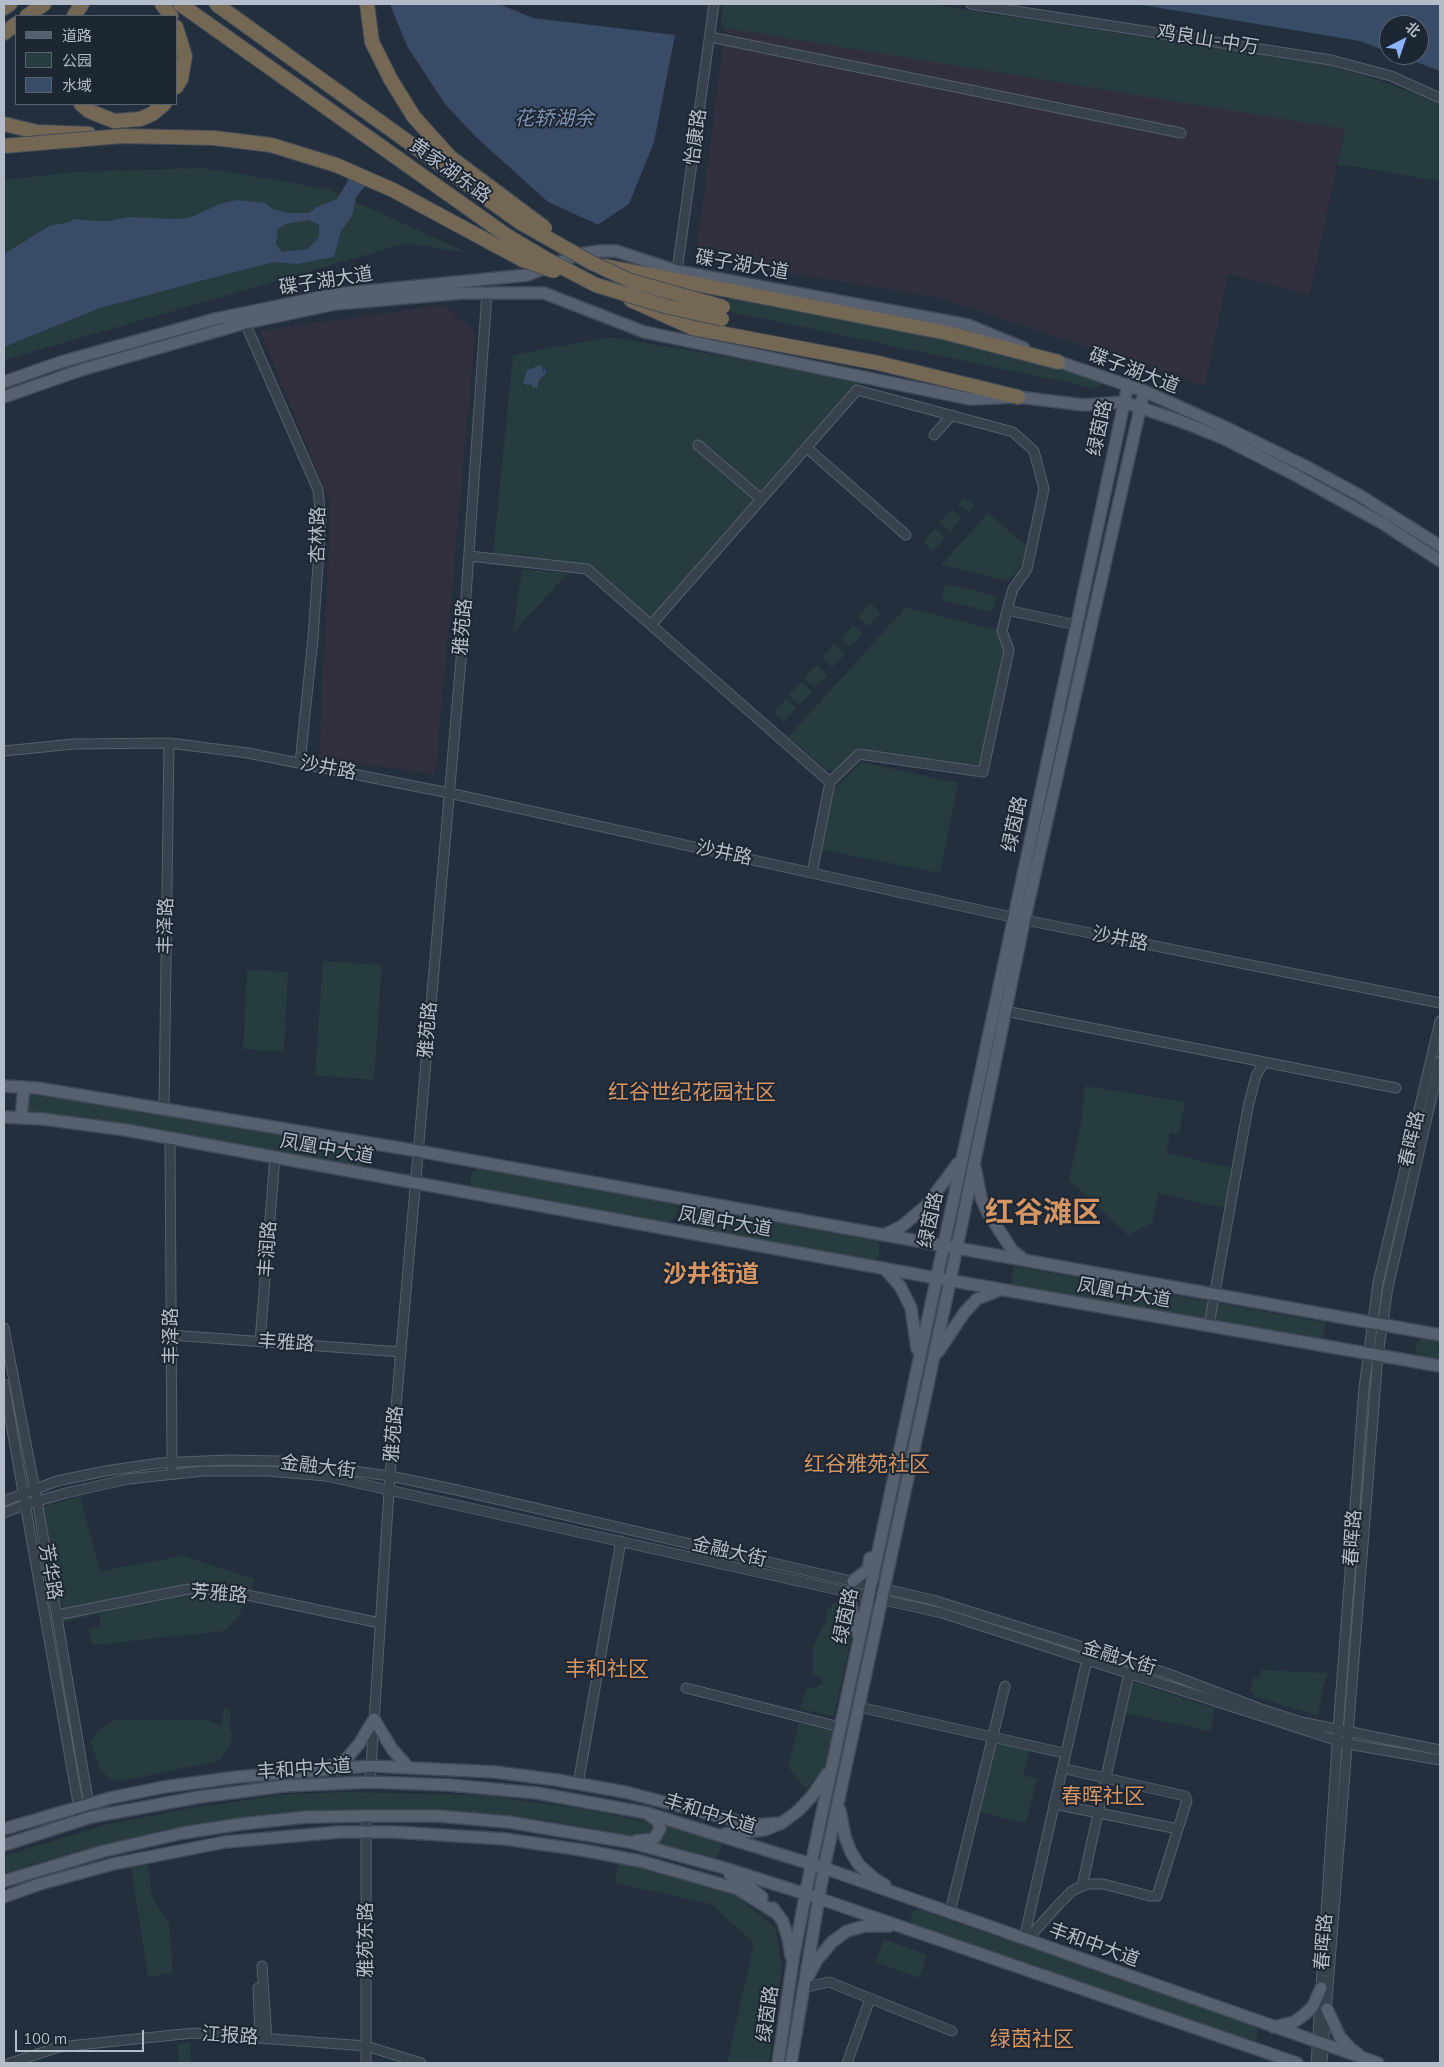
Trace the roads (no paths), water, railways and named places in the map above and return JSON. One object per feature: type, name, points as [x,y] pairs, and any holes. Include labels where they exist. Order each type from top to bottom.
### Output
[{"type":"highway","points":[[4,8],[10,4]]},
{"type":"highway","points":[[28,15],[44,4]]},
{"type":"highway","points":[[75,15],[82,4]]},
{"type":"highway","points":[[162,4],[171,15]]},
{"type":"highway","name":"黄家湖东路","points":[[180,4],[506,235],[548,260],[596,285],[665,306],[723,313],[631,281],[592,263],[521,223],[216,4]]},
{"type":"highway","points":[[360,4],[372,42],[391,80],[414,117],[450,157],[592,263],[948,333],[1058,362]]},
{"type":"highway","points":[[367,4],[372,42]]},
{"type":"highway","points":[[4,33],[15,25]]},
{"type":"highway","points":[[178,33],[185,56],[181,80],[178,84]]},
{"type":"highway","points":[[82,105],[88,111],[114,121],[140,119],[152,114],[163,105]]},
{"type":"highway","points":[[4,124],[37,132],[214,138],[271,145],[336,165],[394,190],[523,260],[596,285],[693,328],[878,363],[1018,397]]},
{"type":"highway","points":[[4,146],[122,136]]},
{"type":"main road","name":"碟子湖大道","points":[[4,382],[61,362],[215,319],[336,294],[528,275],[580,254],[616,251],[677,271],[968,325],[1058,362],[1144,390],[1305,466],[1384,510],[1440,546]]},
{"type":"main road","name":"碟子湖大道","points":[[4,397],[81,370],[245,323],[335,304],[487,292],[544,293],[644,332],[970,399],[1018,397],[1084,405],[1124,402],[1181,421],[1225,439],[1382,523],[1440,561]]},
{"type":"main road","name":"绿茵路","points":[[791,2063],[824,1868],[957,1248],[1015,965],[1026,858],[1128,385]]},
{"type":"main road","name":"绿茵路","points":[[778,2063],[792,1967],[811,1864],[962,1157],[1144,390]]},
{"type":"main road","name":"凤凰中大道","points":[[4,1086],[24,1087],[164,1108],[418,1150],[1440,1335]]},
{"type":"main road","points":[[21,1118],[24,1087]]},
{"type":"main road","name":"凤凰中大道","points":[[4,1117],[43,1119],[126,1130],[936,1278],[1440,1366]]},
{"type":"main road","points":[[884,1235],[902,1226],[926,1206],[962,1157]]},
{"type":"main road","points":[[974,1162],[981,1198],[988,1214],[1012,1250],[1024,1260]]},
{"type":"main road","points":[[884,1268],[900,1286],[911,1308],[919,1360]]},
{"type":"main road","points":[[932,1363],[949,1334],[971,1305],[977,1299],[1002,1289]]},
{"type":"main road","points":[[859,1638],[851,1586],[868,1569],[877,1530],[884,1520]]},
{"type":"main road","points":[[322,1769],[346,1758],[359,1744],[374,1719],[392,1749],[408,1767]]},
{"type":"main road","points":[[717,1835],[764,1830],[782,1823],[800,1810],[812,1796],[823,1783],[832,1764]]},
{"type":"main road","points":[[4,1829],[84,1806],[164,1787],[237,1777],[370,1766],[495,1772],[625,1792],[752,1825],[782,1823]]},
{"type":"main road","name":"丰和中大道","points":[[4,1845],[86,1819],[199,1797],[284,1786],[370,1782],[449,1785],[537,1793],[647,1813],[824,1868],[1373,2062]]},
{"type":"main road","points":[[839,1798],[845,1838],[850,1852],[859,1865],[875,1879],[907,1897]]},
{"type":"main road","points":[[629,1842],[654,1839],[660,1829],[658,1821],[647,1813]]},
{"type":"main road","points":[[4,1881],[104,1851],[183,1833],[241,1824],[307,1817],[366,1816],[438,1816],[508,1822],[629,1842],[708,1864],[819,1898],[1297,2063]]},
{"type":"main road","points":[[4,1897],[40,1884],[113,1864],[225,1842],[340,1832],[366,1832],[458,1834],[582,1850],[640,1861],[738,1889],[776,1913]]},
{"type":"main road","points":[[708,1864],[749,1886],[770,1903],[783,1922],[788,1938],[792,1967]]},
{"type":"main road","points":[[803,1988],[817,1960],[832,1942],[848,1931],[865,1926],[898,1925]]},
{"type":"main road","points":[[1273,2027],[1294,2022],[1304,2015],[1313,2006],[1321,1988]]},
{"type":"main road","points":[[1327,2009],[1340,2037],[1350,2049],[1373,2062]]},
{"type":"main road","points":[[1245,2045],[1275,2063]]},
{"type":"street","name":"怡康路","points":[[677,271],[714,4]]},
{"type":"street","name":"鸡良山-中万","points":[[971,4],[1331,60],[1391,76],[1440,98]]},
{"type":"street","points":[[710,37],[1181,133]]},
{"type":"street","name":"雅苑路","points":[[370,1782],[390,1476],[469,556],[488,278]]},
{"type":"street","name":"杏林路","points":[[245,323],[314,481],[319,497],[322,520],[300,762]]},
{"type":"street","points":[[651,625],[858,390],[1012,432],[1034,451],[1044,489],[1027,569],[1012,589],[1002,631],[1009,650],[983,772],[859,754],[830,782],[812,873]]},
{"type":"street","points":[[934,435],[952,416]]},
{"type":"street","points":[[698,445],[761,499]]},
{"type":"street","points":[[807,448],[906,535]]},
{"type":"street","points":[[469,556],[587,569],[830,782]]},
{"type":"street","points":[[1007,610],[1076,625]]},
{"type":"street","name":"沙井路","points":[[4,751],[74,744],[169,743],[300,762],[1019,918],[1440,1003]]},
{"type":"street","name":"丰泽路","points":[[164,1108],[169,743]]},
{"type":"street","points":[[1005,1011],[1396,1088]]},
{"type":"street","name":"春晖路","points":[[1316,2063],[1327,2009],[1349,1732],[1373,1354],[1377,1324],[1378,1283],[1440,1021]]},
{"type":"street","name":"春晖路","points":[[1377,1324],[1388,1287],[1440,1061]]},
{"type":"street","points":[[1209,1325],[1248,1107],[1256,1076],[1264,1062]]},
{"type":"street","name":"丰泽路","points":[[170,1138],[173,1474]]},
{"type":"street","name":"丰润路","points":[[260,1341],[275,1157]]},
{"type":"street","name":"芳华路","points":[[4,1328],[38,1502],[57,1615],[86,1819]]},
{"type":"street","name":"丰雅路","points":[[171,1335],[401,1352]]},
{"type":"street","name":"春晖路","points":[[1322,2063],[1321,1988],[1337,1741],[1364,1388],[1373,1354]]},
{"type":"street","name":"芳华路","points":[[4,1384],[24,1505],[84,1806]]},
{"type":"street","name":"金融大街","points":[[4,1501],[57,1481],[104,1470],[172,1462],[226,1460],[281,1461],[390,1476],[467,1492],[869,1591],[942,1602],[1166,1673],[1261,1710],[1338,1730],[1440,1750]]},
{"type":"street","name":"金融大街","points":[[4,1513],[66,1493],[128,1479],[203,1471],[268,1471],[326,1476],[621,1541],[851,1586]]},
{"type":"street","points":[[578,1784],[621,1541]]},
{"type":"street","name":"芳雅路","points":[[57,1615],[199,1588],[233,1592],[380,1623]]},
{"type":"street","name":"金融大街","points":[[883,1594],[1337,1741],[1440,1760]]},
{"type":"street","points":[[1025,1939],[1086,1664],[1091,1661]]},
{"type":"street","points":[[1082,1886],[1129,1673]]},
{"type":"street","points":[[950,1912],[1004,1686]]},
{"type":"street","points":[[686,1688],[840,1727]]},
{"type":"street","points":[[859,1707],[1059,1752]]},
{"type":"street","points":[[1025,1939],[1058,1904],[1072,1891],[1082,1886],[1103,1884],[1143,1895],[1157,1896],[1187,1800],[1185,1796],[1070,1770]]},
{"type":"street","points":[[1054,1804],[1178,1829]]},
{"type":"street","name":"雅苑东路","points":[[366,1816],[366,2063]]},
{"type":"street","points":[[259,1966],[264,2038]]},
{"type":"street","points":[[803,1988],[829,1982],[952,2031]]},
{"type":"street","points":[[847,2063],[870,1999]]},
{"type":"street","name":"江报路","points":[[10,2063],[59,2047],[192,2033],[366,2046],[421,2063]]},
{"type":"water","name":"花轿湖余","points":[[108,4],[499,4],[533,18],[675,35],[654,142],[629,204],[581,236],[388,158],[356,197],[352,216],[341,231],[334,257],[297,264],[274,262],[100,308],[4,347],[4,254],[51,225],[66,223],[75,219],[109,221],[129,217],[189,218],[220,204],[237,200],[265,203],[273,209],[286,213],[309,213],[317,207],[337,199],[367,149],[245,103],[178,104],[178,15]],"holes":[[[309,220],[319,225],[319,237],[308,249],[282,252],[276,244],[278,229],[286,224]]]},
{"type":"water","points":[[1136,4],[1440,4],[1440,71],[1424,65],[1429,65],[1429,15],[1379,15],[1379,48],[1360,41]]},
{"type":"water","points":[[541,365],[544,374],[544,367],[546,373],[539,380],[537,388],[532,387],[532,384],[527,385],[523,383],[527,370]]},
{"type":"district","name":"红谷世纪花园社区","points":[[692,1093]]},
{"type":"district","name":"红谷滩区","points":[[1043,1213]]},
{"type":"district","name":"沙井街道","points":[[711,1275]]},
{"type":"district","name":"红谷雅苑社区","points":[[867,1465]]},
{"type":"district","name":"丰和社区","points":[[607,1670]]},
{"type":"district","name":"春晖社区","points":[[1103,1797]]},
{"type":"district","name":"绿茵社区","points":[[1032,2040]]}]
